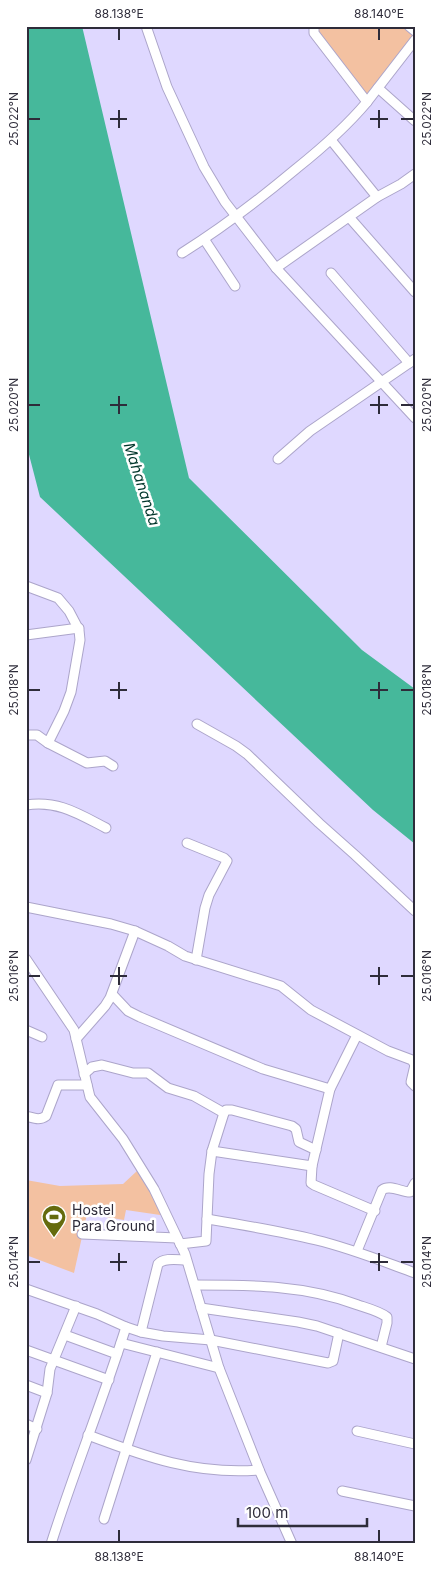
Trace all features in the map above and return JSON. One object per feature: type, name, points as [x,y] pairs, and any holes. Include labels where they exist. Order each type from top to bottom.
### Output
[{"type":"street","points":[[146,26],[168,87],[195,148],[208,174],[236,217],[276,268],[415,418]]},
{"type":"street","points":[[314,26],[314,33],[367,102]]},
{"type":"street","points":[[409,26],[415,31]]},
{"type":"street","points":[[182,254],[236,217],[331,140],[367,102],[415,40]]},
{"type":"street","points":[[378,88],[415,121]]},
{"type":"street","points":[[331,140],[377,197]]},
{"type":"street","points":[[276,268],[377,197],[415,174]]},
{"type":"street","points":[[349,217],[415,292]]},
{"type":"street","points":[[204,239],[235,286]]},
{"type":"street","points":[[278,458],[310,431],[412,361],[332,273]]},
{"type":"street","points":[[26,586],[58,598],[69,611],[79,628],[80,640],[71,692],[64,712],[48,743]]},
{"type":"street","points":[[26,635],[79,628]]},
{"type":"street","points":[[197,724],[236,746],[252,758],[305,810],[415,911]]},
{"type":"street","points":[[26,735],[37,735],[48,743],[87,763],[105,761],[113,766]]},
{"type":"street","points":[[26,805],[44,803],[55,805],[68,809],[106,828]]},
{"type":"street","points":[[187,844],[224,858],[227,861],[209,895],[196,960]]},
{"type":"street","points":[[26,907],[111,924],[168,946],[185,956],[281,986],[310,1010],[357,1035],[412,1060],[415,1065],[411,1082],[415,1086]]},
{"type":"street","points":[[76,1039],[105,1006],[112,994],[135,932]]},
{"type":"street","points":[[26,959],[74,1030],[90,1097],[123,1139],[154,1189],[178,1241],[186,1260],[219,1368],[259,1470],[292,1544]]},
{"type":"street","points":[[112,994],[128,1011],[140,1017],[263,1068],[330,1089]]},
{"type":"street","points":[[26,1030],[42,1037]]},
{"type":"street","points":[[357,1035],[330,1089],[310,1178],[311,1183],[314,1185],[375,1211]]},
{"type":"street","points":[[84,1074],[92,1067],[102,1065],[133,1073],[148,1073],[168,1088],[194,1096],[224,1113]]},
{"type":"street","points":[[26,1116],[37,1120],[46,1116],[58,1085],[87,1085]]},
{"type":"street","points":[[82,1234],[178,1241],[206,1241],[212,1151],[225,1110],[230,1109],[292,1126],[296,1129],[299,1142],[316,1150]]},
{"type":"street","points":[[212,1151],[312,1166]]},
{"type":"street","points":[[357,1251],[382,1190],[386,1188],[410,1192],[415,1183]]},
{"type":"street","points":[[207,1219],[281,1232],[357,1251],[415,1273]]},
{"type":"street","points":[[140,1332],[158,1264],[166,1260],[186,1260]]},
{"type":"street","points":[[194,1285],[279,1287],[309,1290],[336,1296],[387,1316],[381,1347]]},
{"type":"street","points":[[26,1289],[76,1306],[140,1332],[211,1340],[328,1363],[333,1361],[339,1333]]},
{"type":"street","points":[[26,1459],[47,1393],[48,1376],[76,1306]]},
{"type":"street","points":[[201,1308],[298,1322],[339,1333],[415,1359]]},
{"type":"street","points":[[51,1544],[126,1327]]},
{"type":"street","points":[[65,1334],[117,1354]]},
{"type":"street","points":[[120,1343],[219,1368]]},
{"type":"street","points":[[26,1350],[109,1380]]},
{"type":"street","points":[[104,1520],[157,1352]]},
{"type":"street","points":[[26,1385],[47,1393]]},
{"type":"street","points":[[26,1424],[37,1429]]},
{"type":"street","points":[[357,1431],[415,1444]]},
{"type":"street","points":[[88,1435],[145,1456],[177,1464],[208,1470],[234,1472],[259,1470]]},
{"type":"street","points":[[342,1491],[415,1506]]},
{"type":"shaded area","points":[[317,26],[405,26],[415,37],[367,100],[316,28]]},
{"type":"shaded area","name":"Hostel Para Ground","points":[[137,1171],[167,1216],[126,1210],[124,1220],[87,1214],[74,1273],[26,1255],[26,1180],[60,1186],[123,1184]]},
{"type":"water","name":"Mahananda","points":[[26,26],[82,26],[189,478],[362,650],[415,689],[415,844],[373,810],[40,497],[26,443]]},
{"type":"place","name":"Hostel Para Ground","points":[[54,1238]]}]
